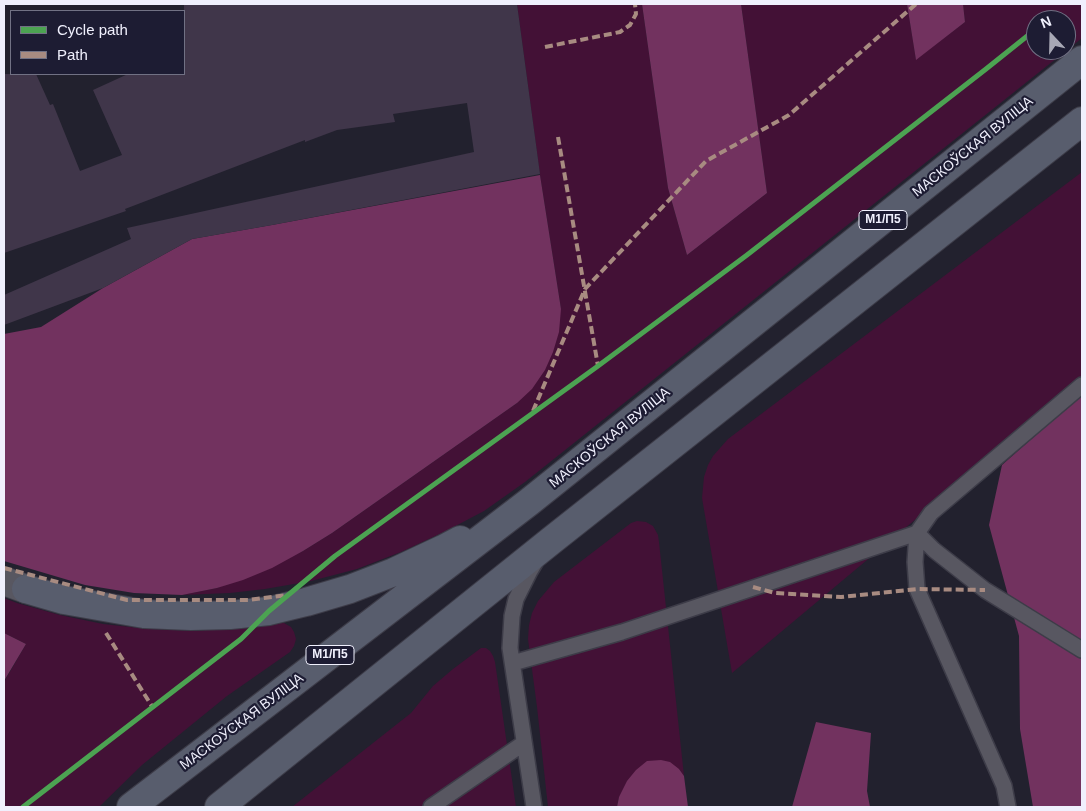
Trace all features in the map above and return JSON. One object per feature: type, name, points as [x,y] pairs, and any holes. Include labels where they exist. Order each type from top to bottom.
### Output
[{"type":"highway","name":"МАСКОЎСКАЯ ВУЛІЦА","points":[[131,807],[529,502],[1080,67]]},
{"type":"highway","points":[[219,807],[552,540],[1082,121]]},
{"type":"highway","points":[[15,585],[64,600],[144,614],[201,616],[269,611],[350,589],[394,572],[443,549],[529,502]]},
{"type":"lane","points":[[1008,807],[1004,786],[917,589],[914,562],[917,534],[931,513],[1082,385]]},
{"type":"lane","points":[[512,663],[622,632],[917,534]]},
{"type":"lane","points":[[917,534],[984,590],[1082,650]]},
{"type":"lane","points":[[534,807],[510,648],[512,616],[516,599],[530,571],[552,540]]},
{"type":"lane","points":[[432,807],[524,743]]},
{"type":"shaded area","points":[[517,4],[642,4],[668,188],[687,255],[767,193],[741,4],[907,4],[916,59],[965,22],[963,4],[1082,4],[1082,38],[1076,43],[1076,10],[1026,10],[1026,60],[1054,60],[525,482],[484,511],[401,552],[357,569],[311,581],[265,589],[182,595],[217,588],[303,551],[332,533],[517,403],[561,309],[540,175]]},
{"type":"shaded area","points":[[642,4],[741,4],[767,193],[687,255],[668,188]]},
{"type":"shaded area","points":[[907,4],[963,4],[965,22],[916,60]]},
{"type":"shaded area","points":[[1082,172],[1082,380],[732,673],[702,498],[704,477],[713,456],[728,439]]},
{"type":"shaded area","points":[[540,175],[561,309],[559,332],[545,370],[532,389],[517,403],[332,533],[272,568],[243,580],[217,588],[182,595],[134,593],[85,585],[4,561],[4,334],[41,327],[103,288],[192,239]]},
{"type":"shaded area","points":[[1082,394],[1082,807],[1033,807],[1020,729],[1019,636],[989,525],[1002,465]]},
{"type":"shaded area","points":[[637,521],[646,522],[653,526],[658,535],[684,776],[679,769],[619,797],[617,807],[548,807],[528,639],[532,613],[538,601],[554,582],[631,523]]},
{"type":"shaded area","points":[[4,598],[60,615],[103,624],[149,629],[196,631],[277,622],[291,627],[296,639],[290,652],[227,696],[142,765],[99,807],[4,807],[4,682],[26,644],[4,633]]},
{"type":"shaded area","points":[[4,633],[26,644],[4,681]]},
{"type":"shaded area","points":[[481,648],[486,648],[490,651],[495,662],[516,807],[292,807],[411,713],[433,686]]},
{"type":"shaded area","points":[[816,722],[871,733],[867,791],[870,807],[792,807]]},
{"type":"shaded area","points":[[661,760],[670,762],[684,776],[688,807],[617,807],[619,797],[627,781],[636,770],[647,761]]},
{"type":"building","points":[[184,4],[517,4],[540,174],[192,239],[103,288],[4,325],[4,295],[131,239],[127,228],[474,152],[467,103],[393,114],[395,122],[337,130],[305,142],[305,140],[125,209],[126,211],[4,253],[4,74],[36,75],[50,105],[53,104],[80,171],[122,155],[93,90],[126,75],[185,75]]},
{"type":"marked path","points":[[545,47],[620,32],[630,25],[636,14],[635,4]]},
{"type":"marked path","points":[[533,411],[585,289],[706,161],[789,115],[916,4]]},
{"type":"marked path","points":[[558,137],[598,366]]},
{"type":"marked path","points":[[4,568],[127,600],[248,600],[287,595]]},
{"type":"marked path","points":[[753,587],[775,593],[841,597],[917,589],[985,590]]},
{"type":"marked path","points":[[106,633],[153,708]]},
{"type":"cycle path","points":[[23,807],[241,639],[269,611],[335,556],[598,366],[747,255],[1026,37]]}]
